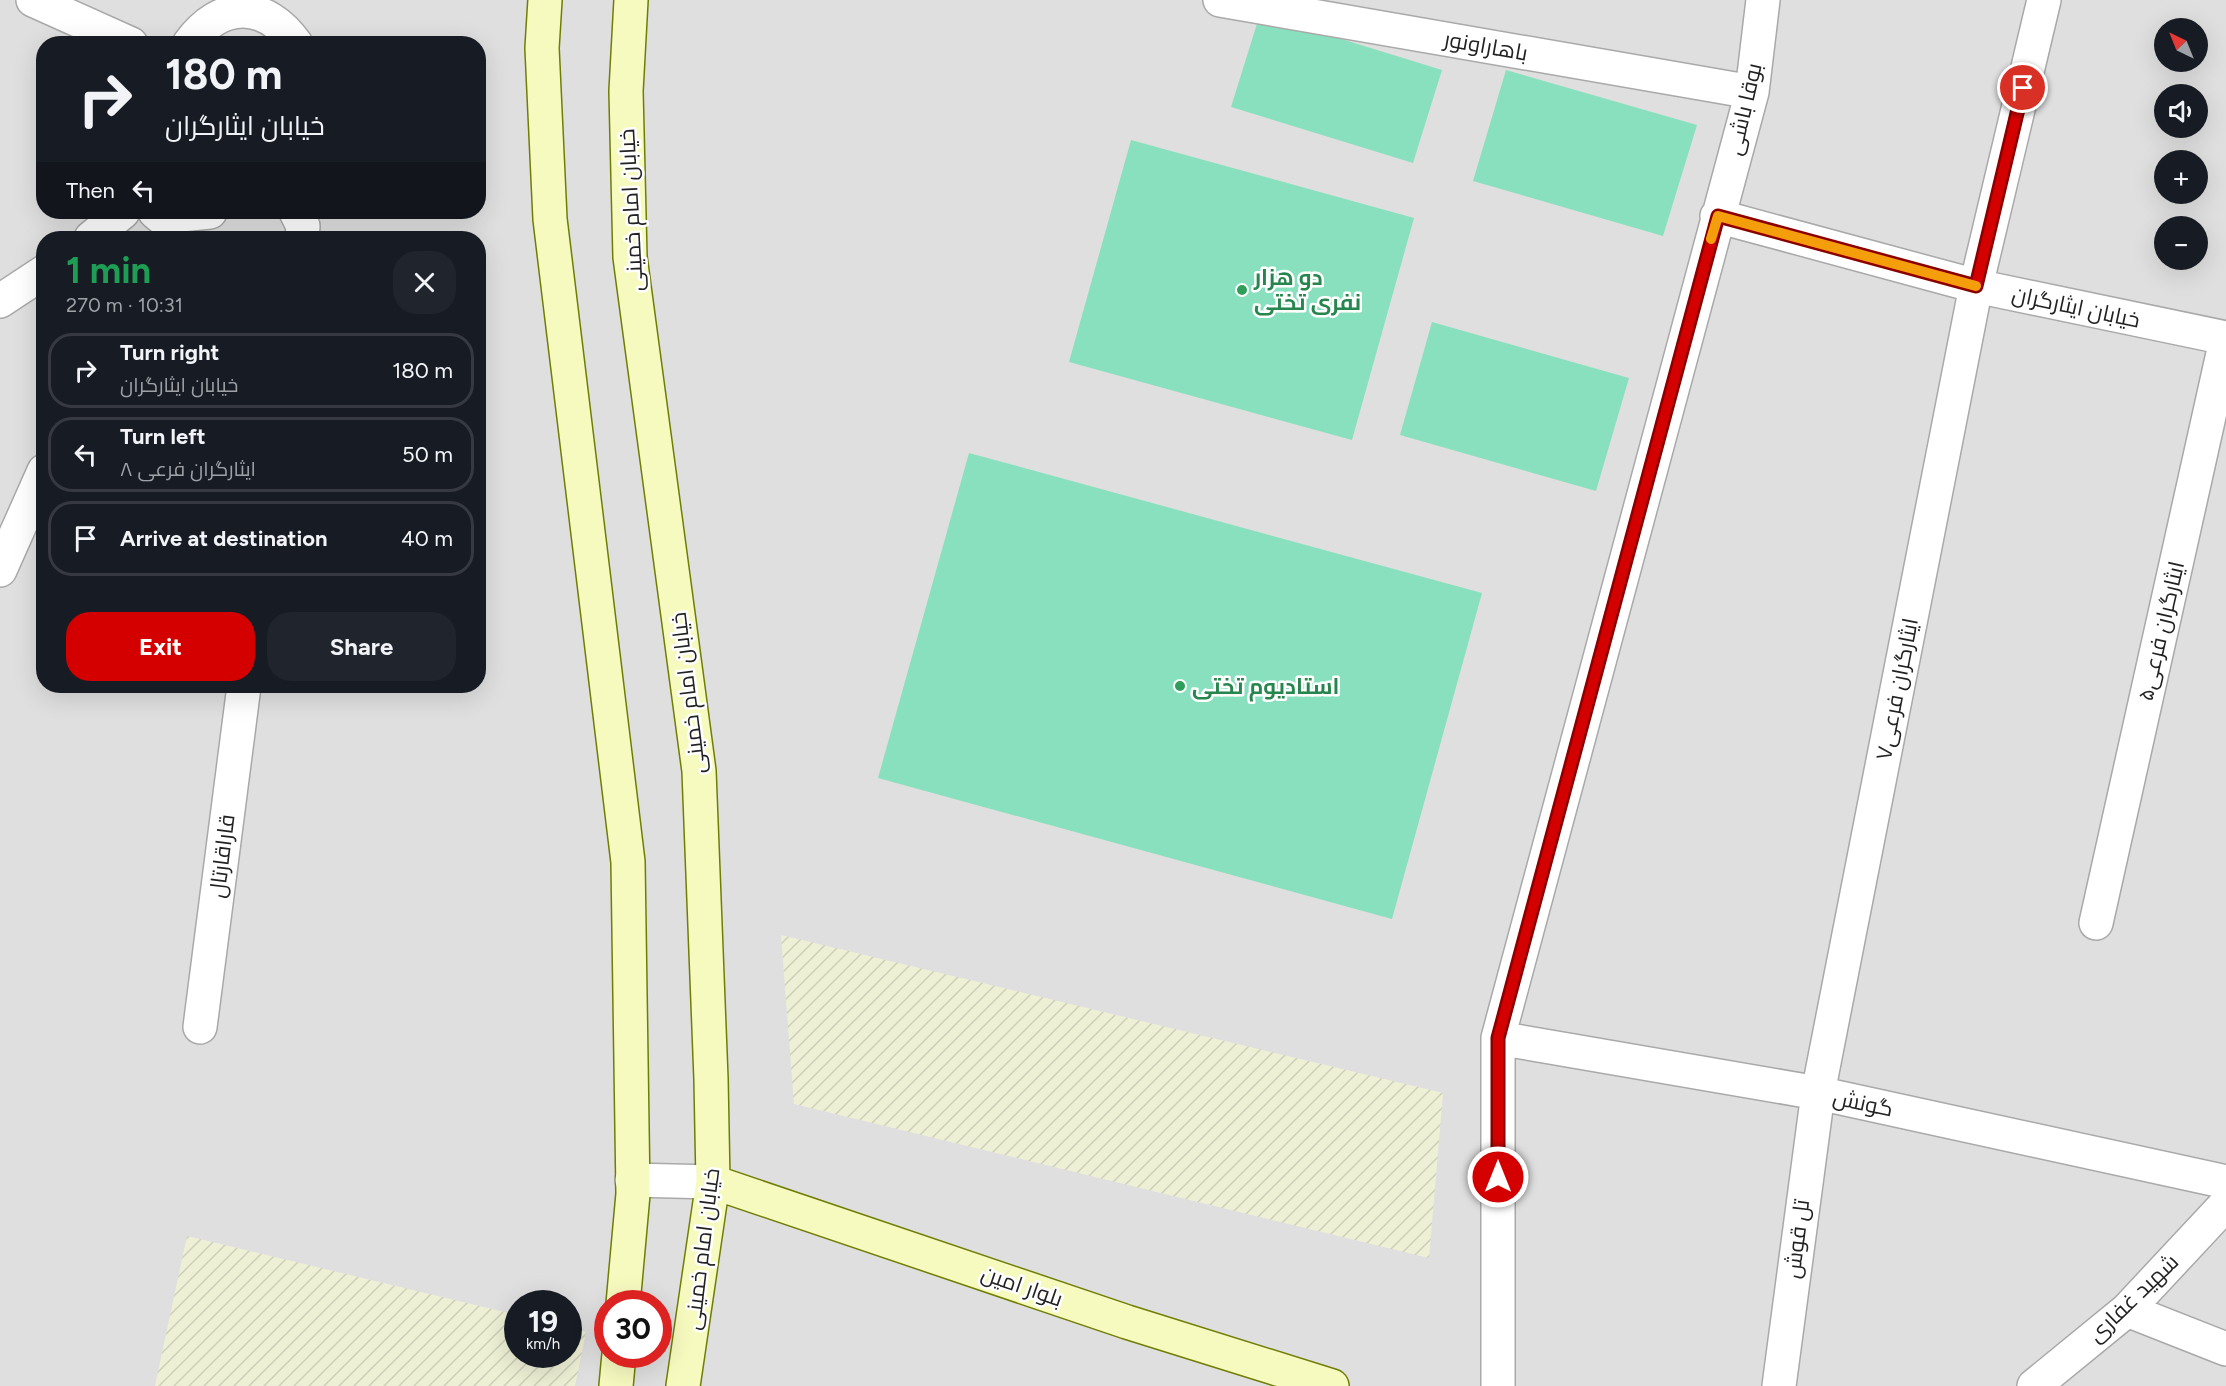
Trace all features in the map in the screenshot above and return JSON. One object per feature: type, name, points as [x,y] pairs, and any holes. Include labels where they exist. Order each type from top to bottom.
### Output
[{"type":"main road","points":[[545,0],[542,48],[550,219],[628,862],[632,1180],[624,1290]]},
{"type":"main road","name":"خیابان امام خمینی","points":[[631,0],[626,91],[630,257],[699,771],[713,1182],[683,1386]]},
{"type":"main road","name":"بلوار امین","points":[[713,1182],[1127,1322],[1332,1386]]},
{"type":"main road","points":[[616,1386],[618,1368]]},
{"type":"street","points":[[33,0],[113,36]]},
{"type":"street","name":"باهاراونور","points":[[1220,0],[1752,92]]},
{"type":"street","name":"بوقا باشی","points":[[1498,1386],[1498,1038],[1752,92],[1764,0]]},
{"type":"street","name":"ایثارگران فرعی۷","points":[[1818,1093],[1976,286],[2044,0]]},
{"type":"street","points":[[195,36],[200,29],[226,12],[258,5],[285,28],[290,36]]},
{"type":"street","name":"خیابان ایثارگران","points":[[1718,216],[1976,286],[2226,339]]},
{"type":"street","points":[[100,231],[114,219]]},
{"type":"street","points":[[156,222],[172,219]]},
{"type":"street","points":[[0,301],[36,277]]},
{"type":"street","name":"ایثارگران فرعی۵","points":[[2096,923],[2226,339]]},
{"type":"street","points":[[0,570],[36,489]]},
{"type":"street","name":"قاراقارتال","points":[[200,1028],[243,693]]},
{"type":"street","name":"گونش","points":[[1498,1038],[1818,1093],[2226,1182]]},
{"type":"street","name":"تل قوش","points":[[1779,1386],[1818,1093]]},
{"type":"street","points":[[632,1180],[713,1182]]},
{"type":"street","name":"شهید غفاری","points":[[2034,1386],[2127,1310],[2226,1204]]},
{"type":"street","points":[[2127,1310],[2226,1349]]},
{"type":"shaded area","points":[[0,0],[2226,0],[2226,1386],[0,1386]]},
{"type":"green space","points":[[1260,14],[1442,70],[1413,163],[1231,107]]},
{"type":"green space","points":[[1506,70],[1697,125],[1663,236],[1473,181]]},
{"type":"green space","name":"دو هزار نفری تختی","points":[[1131,140],[1414,218],[1352,440],[1069,362]]},
{"type":"green space","points":[[1432,322],[1629,378],[1596,491],[1400,435]]},
{"type":"green space","name":"استادیوم تختی","points":[[969,453],[1482,593],[1392,919],[878,778]]},
{"type":"green space","points":[[781,935],[1443,1093],[1429,1258],[794,1104]]},
{"type":"green space","points":[[187,1236],[504,1312],[504,1368],[579,1368],[575,1386],[155,1386]]},
{"type":"green space","points":[[582,1331],[586,1332],[582,1352]]},
{"type":"slow traffic","points":[[1711,239],[1718,216],[1976,286]]},
{"type":"place","name":"دو هزار نفری تختی","points":[[1242,290]]},
{"type":"place","name":"استادیوم تختی","points":[[1180,686]]},
{"type":"route","points":[[1498,1177],[1498,1038],[1718,216],[1976,286],[2023,88]]}]
